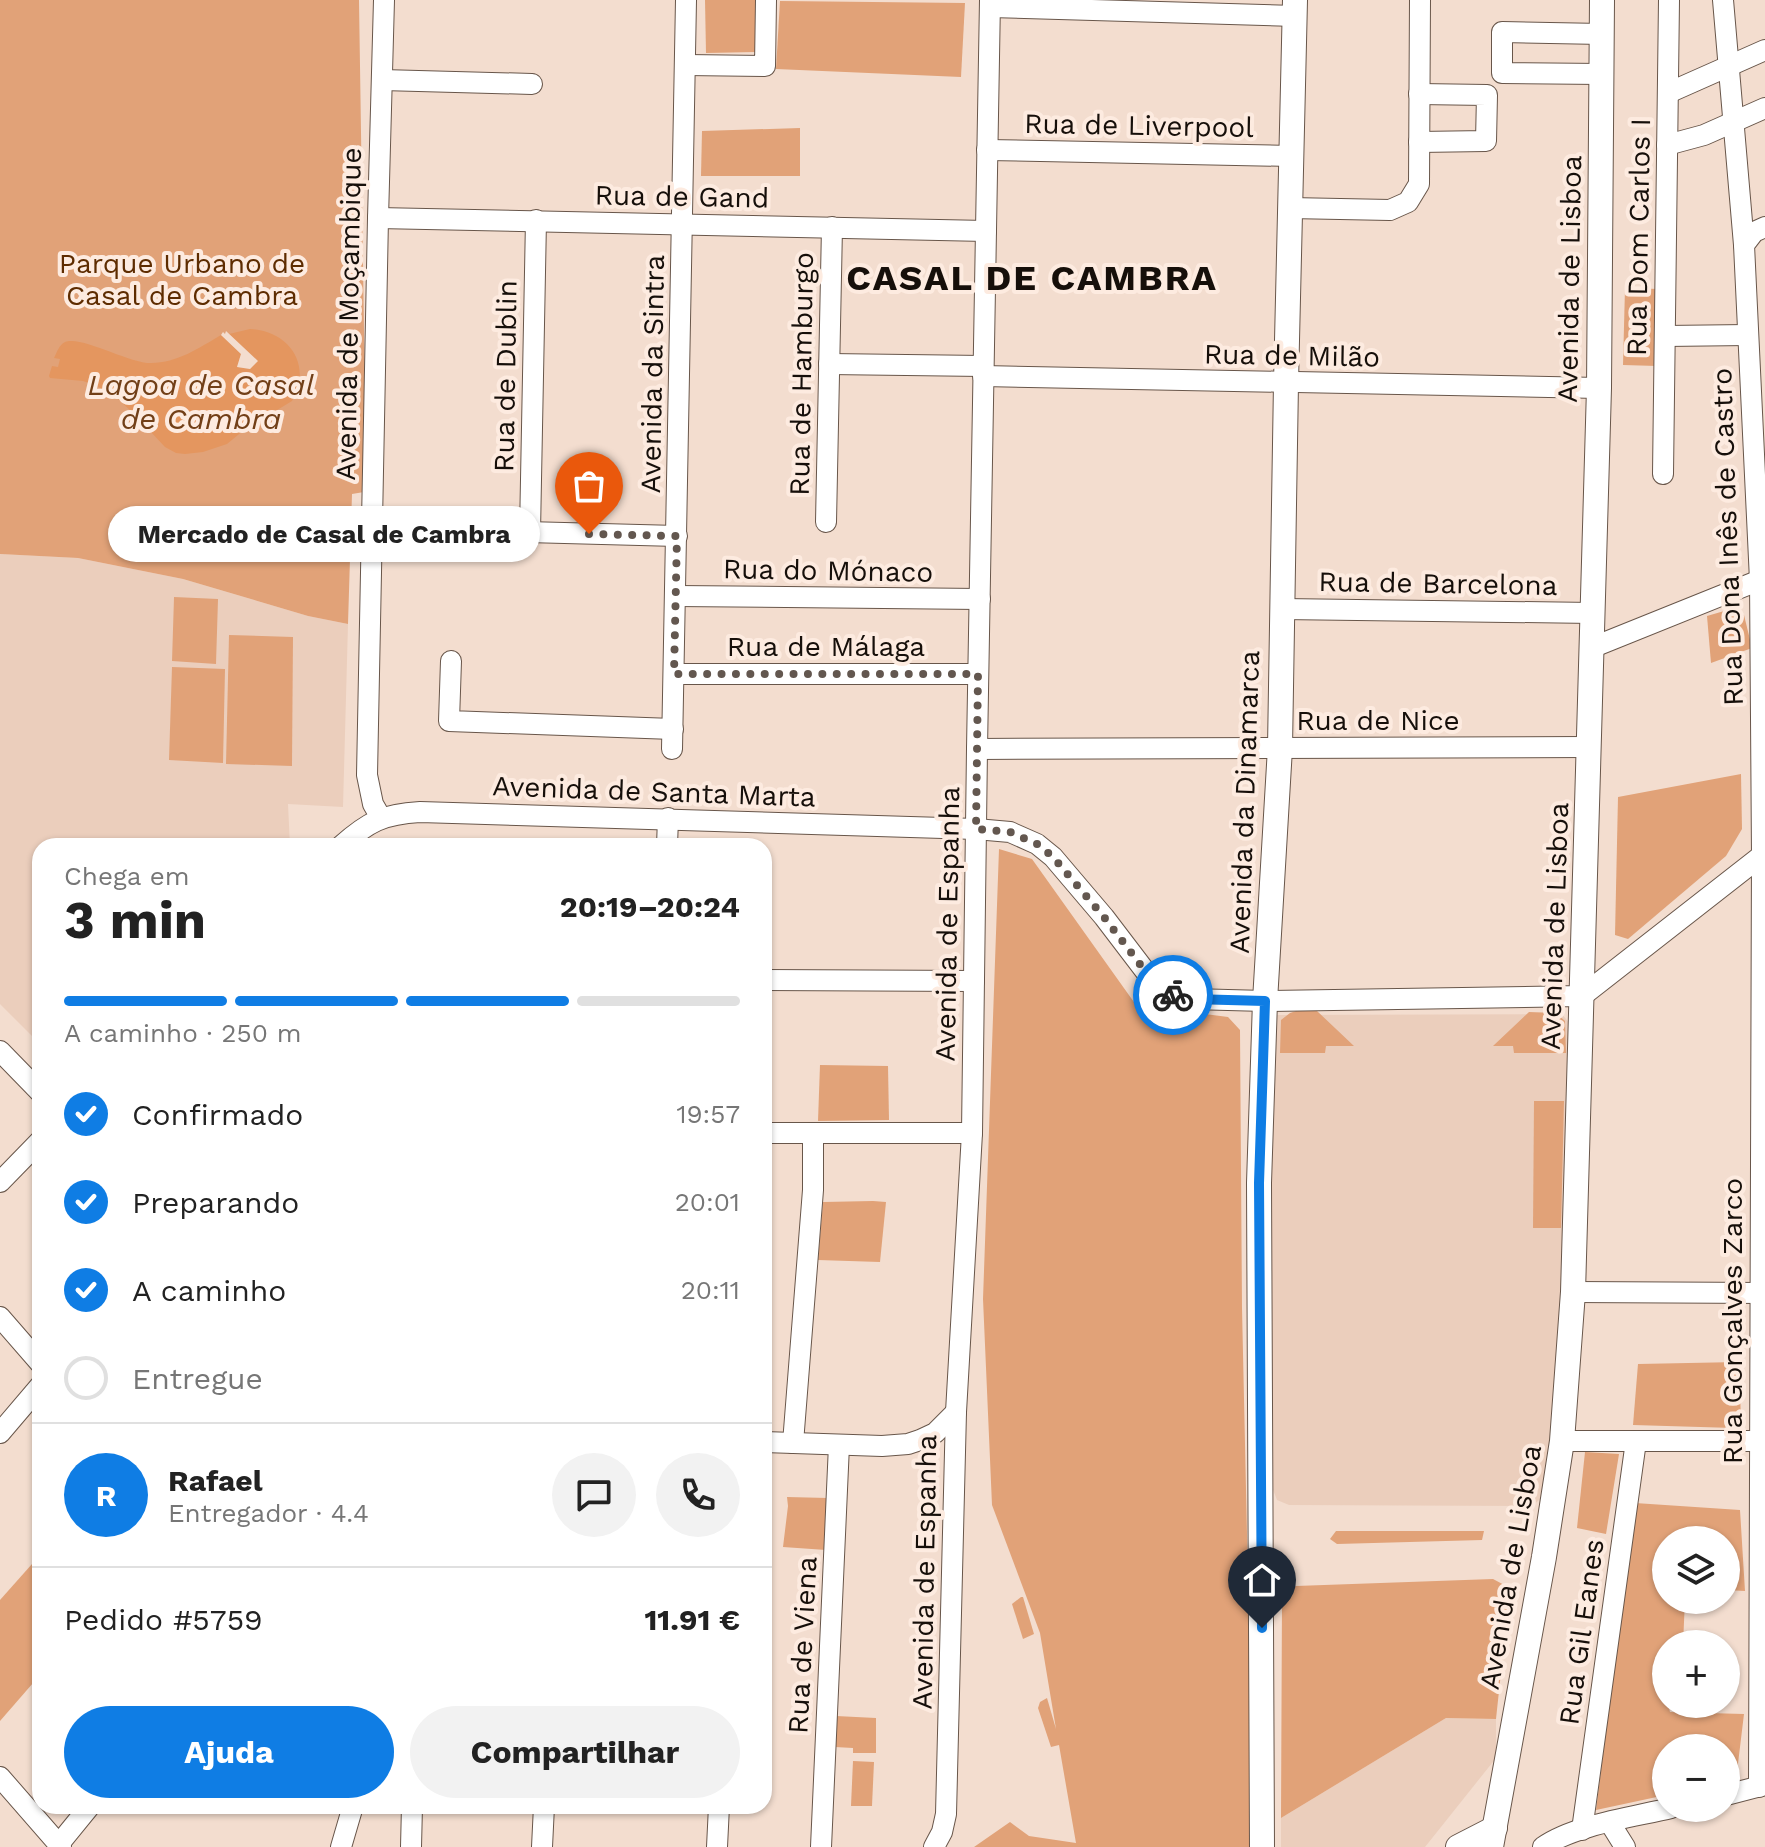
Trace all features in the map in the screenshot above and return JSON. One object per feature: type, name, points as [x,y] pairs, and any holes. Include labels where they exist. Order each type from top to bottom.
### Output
[{"type":"main road","name":"Avenida de Lisboa","points":[[1493,1837],[1562,1441],[1573,1292],[1599,388],[1602,0]]},
{"type":"main road","name":"Avenida da Dinamarca","points":[[1262,1847],[1259,1183],[1265,1001],[1280,748],[1295,8]]},
{"type":"main road","points":[[1458,1847],[1493,1837]]},
{"type":"street","name":"Avenida de Moçambique","points":[[381,818],[373,804],[367,775],[384,0]]},
{"type":"street","name":"Avenida da Sintra","points":[[451,661],[449,721],[672,739],[686,0]]},
{"type":"street","points":[[686,65],[765,66],[766,0]]},
{"type":"street","points":[[1290,208],[1390,210],[1408,202],[1419,184],[1420,0]]},
{"type":"street","name":"Rua Dom Carlos I","points":[[1663,474],[1669,0]]},
{"type":"street","name":"Rua Dona Inês de Castro","points":[[1723,0],[1744,245],[1763,579],[1764,854]]},
{"type":"street","points":[[990,4],[1295,8]]},
{"type":"street","name":"Avenida de Espanha","points":[[934,1847],[942,1832],[946,1812],[956,1412],[972,1133],[990,4]]},
{"type":"street","points":[[1419,142],[1486,141],[1487,95],[1502,73],[1502,32],[1602,34]]},
{"type":"street","points":[[1668,93],[1765,50]]},
{"type":"street","points":[[1502,73],[1602,74]]},
{"type":"street","points":[[382,80],[532,84]]},
{"type":"street","points":[[1419,94],[1487,95]]},
{"type":"street","points":[[1667,145],[1723,128],[1765,108]]},
{"type":"street","name":"Rua de Liverpool","points":[[987,150],[1291,156]]},
{"type":"street","name":"Rua de Gand","points":[[378,218],[986,231]]},
{"type":"street","name":"Rua de Dublin","points":[[530,532],[536,220]]},
{"type":"street","name":"Rua de Hamburgo","points":[[826,522],[832,227]]},
{"type":"street","points":[[1744,245],[1754,232],[1765,227]]},
{"type":"street","points":[[1665,336],[1748,335]]},
{"type":"street","name":"Rua de Milão","points":[[829,364],[1286,383],[1599,388]]},
{"type":"street","points":[[371,528],[677,536]]},
{"type":"street","points":[[1591,648],[1763,579]]},
{"type":"street","name":"Rua do Mónaco","points":[[676,596],[980,599]]},
{"type":"street","name":"Rua de Barcelona","points":[[1282,609],[1593,613]]},
{"type":"street","name":"Rua de Málaga","points":[[674,674],[978,674]]},
{"type":"street","name":"Rua de Nice","points":[[977,749],[1588,747]]},
{"type":"street","name":"Avenida de Santa Marta","points":[[350,838],[381,818],[400,813],[426,812],[1010,832],[1037,844],[1053,857],[1152,980],[1169,994],[1191,999],[1265,1001],[1582,996]]},
{"type":"street","points":[[667,838],[668,818]]},
{"type":"street","points":[[1582,996],[1764,854]]},
{"type":"street","name":"Rua Gonçalves Zarco","points":[[1762,1786],[1764,854]]},
{"type":"street","points":[[772,980],[974,981]]},
{"type":"street","points":[[0,1051],[32,1084]]},
{"type":"street","points":[[772,1133],[972,1133]]},
{"type":"street","points":[[793,1443],[813,1190],[813,1133]]},
{"type":"street","points":[[0,1182],[32,1149]]},
{"type":"street","points":[[1573,1292],[1763,1293]]},
{"type":"street","points":[[0,1317],[32,1354]]},
{"type":"street","points":[[0,1433],[32,1395]]},
{"type":"street","points":[[772,1442],[889,1446],[920,1440],[941,1429],[956,1412]]},
{"type":"street","points":[[1562,1441],[1762,1441]]},
{"type":"street","name":"Rua Gil Eanes","points":[[1582,1830],[1636,1441]]},
{"type":"street","name":"Rua de Viena","points":[[821,1847],[839,1445]]},
{"type":"street","points":[[0,1777],[32,1814]]},
{"type":"street","points":[[1740,1792],[1762,1786]]},
{"type":"street","points":[[1543,1847],[1582,1830],[1652,1813]]},
{"type":"street","points":[[32,1814],[60,1846],[84,1814]]},
{"type":"street","points":[[341,1847],[351,1814]]},
{"type":"street","points":[[411,1847],[412,1814]]},
{"type":"street","points":[[542,1847],[544,1814]]},
{"type":"street","points":[[717,1847],[719,1814]]},
{"type":"street","points":[[1610,1823],[1625,1847]]},
{"type":"shaded area","points":[[0,554],[78,558],[183,579],[308,616],[348,624],[343,807],[288,804],[290,838],[32,838],[32,1036],[0,1004]]},
{"type":"shaded area","points":[[1562,1014],[1570,1024],[1566,1234],[1555,1402],[1544,1496],[1532,1506],[1289,1505],[1277,1500],[1270,1482],[1267,1220],[1274,1015]]},
{"type":"shaded area","points":[[1446,1718],[1496,1719],[1496,1758],[1425,1847],[1281,1847],[1281,1818]]},
{"type":"green space","name":"Parque Urbano de Casal de Cambra","points":[[0,0],[359,0],[364,492],[352,494],[348,624],[308,616],[183,579],[78,558],[0,554]]},
{"type":"green space","points":[[705,0],[755,0],[756,52],[706,53]]},
{"type":"green space","points":[[780,1],[965,3],[961,77],[776,69]]},
{"type":"green space","points":[[800,128],[800,176],[701,176],[702,131]]},
{"type":"green space","points":[[1625,288],[1659,289],[1657,366],[1623,365]]},
{"type":"green space","points":[[174,597],[218,599],[216,664],[172,661]]},
{"type":"green space","points":[[1731,609],[1744,615],[1752,648],[1711,663],[1707,616]]},
{"type":"green space","points":[[229,635],[293,637],[292,766],[226,764]]},
{"type":"green space","points":[[172,667],[225,669],[223,763],[169,760]]},
{"type":"green space","points":[[1741,774],[1742,829],[1726,856],[1628,939],[1615,935],[1618,797]]},
{"type":"green space","points":[[999,849],[1032,859],[1136,1005],[1228,1017],[1240,1030],[1250,1670],[1249,1847],[974,1847],[1010,1822],[1029,1836],[1076,1843],[1059,1745],[1051,1747],[1038,1708],[1040,1702],[1047,1698],[1056,1729],[1040,1633],[992,1505],[983,1299]]},
{"type":"green space","points":[[1296,1011],[1317,1011],[1354,1046],[1326,1046],[1325,1053],[1280,1053],[1281,1020]]},
{"type":"green space","points":[[1529,1012],[1556,1013],[1565,1021],[1566,1053],[1514,1053],[1513,1046],[1493,1046]]},
{"type":"green space","points":[[820,1065],[888,1066],[889,1120],[818,1121]]},
{"type":"green space","points":[[1534,1101],[1564,1101],[1561,1228],[1533,1228]]},
{"type":"green space","points":[[823,1202],[886,1202],[880,1262],[818,1260]]},
{"type":"green space","points":[[1739,1362],[1741,1421],[1734,1428],[1633,1425],[1638,1364]]},
{"type":"green space","points":[[1585,1452],[1619,1454],[1606,1534],[1577,1528]]},
{"type":"green space","points":[[787,1497],[828,1498],[826,1550],[783,1547]]},
{"type":"green space","points":[[1635,1503],[1740,1510],[1745,1591],[1740,1591],[1740,1526],[1652,1526],[1652,1614],[1684,1614],[1684,1630],[1652,1630],[1652,1718],[1740,1718],[1740,1714],[1744,1714],[1740,1747],[1740,1734],[1652,1734],[1652,1798],[1596,1810]]},
{"type":"green space","points":[[1336,1531],[1484,1531],[1482,1540],[1337,1544],[1330,1539]]},
{"type":"green space","points":[[32,1564],[32,1684],[0,1721],[0,1600]]},
{"type":"green space","points":[[1493,1579],[1510,1588],[1496,1719],[1446,1718],[1281,1818],[1282,1598],[1296,1586]]},
{"type":"green space","points":[[1021,1597],[1034,1634],[1023,1639],[1012,1604]]},
{"type":"green space","points":[[836,1716],[876,1718],[876,1753],[853,1753],[853,1748],[835,1747]]},
{"type":"green space","points":[[853,1761],[874,1762],[872,1806],[851,1806]]},
{"type":"water","name":"Lagoa de Casal de Cambra","points":[[250,329],[276,336],[294,352],[300,375],[298,388],[292,401],[227,444],[203,452],[176,453],[165,447],[118,399],[97,386],[49,376],[52,366],[58,367],[60,359],[54,358],[65,342],[82,342],[151,363],[179,358],[221,335],[241,354],[237,367],[250,369],[257,360],[229,334]]},
{"type":"pier","points":[[226,331],[258,361],[250,369],[237,367],[241,354],[221,335]]},
{"type":"way so far","points":[[589,534],[677,536],[674,674],[978,674],[976,829],[1010,832],[1037,844],[1053,857],[1152,980],[1173,995]]},
{"type":"place","name":"Mercado de Casal de Cambra","points":[[589,534]]},
{"type":"district","name":"CASAL DE CAMBRA","points":[[1032,277]]},
{"type":"route","points":[[1173,995],[1191,999],[1265,1001],[1259,1183],[1262,1628]]}]
